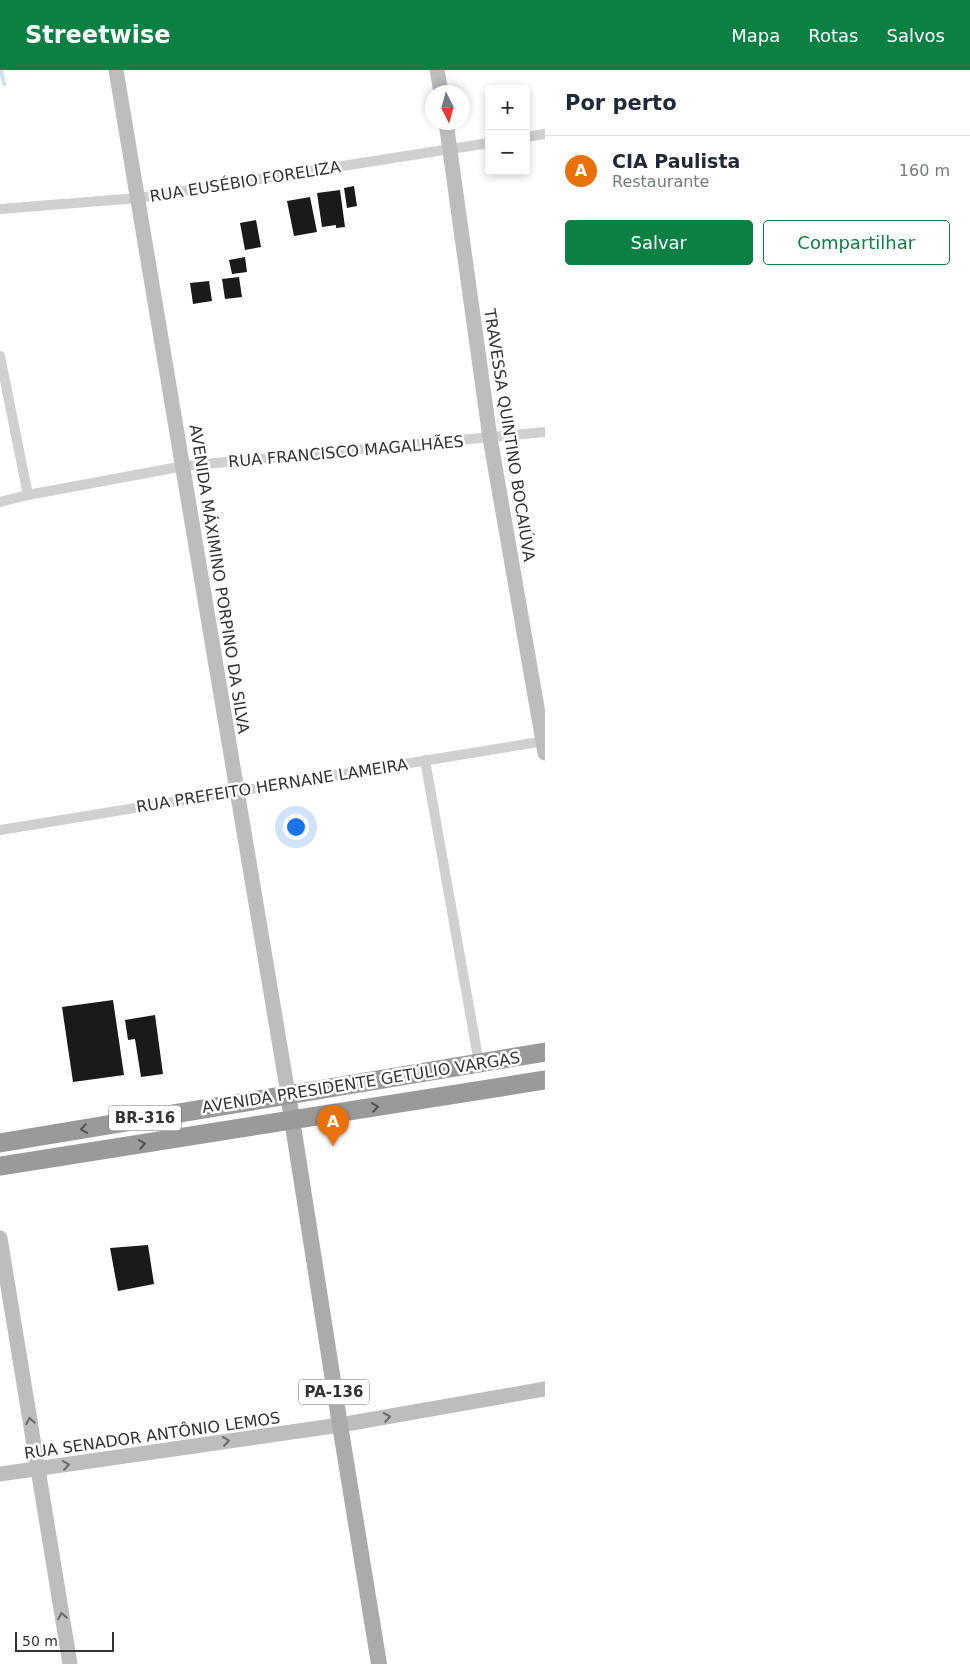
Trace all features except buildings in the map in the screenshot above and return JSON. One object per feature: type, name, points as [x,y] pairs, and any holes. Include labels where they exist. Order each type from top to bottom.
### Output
[{"type":"highway","name":"AVENIDA PRESIDENTE GETÚLIO VARGAS","points":[[0,1142],[545,1052]]},
{"type":"highway","name":"AVENIDA PRESIDENTE GETÚLIO VARGAS","points":[[0,1166],[545,1080]]},
{"type":"main road","name":"PA-136","points":[[288,1094],[379,1664]]},
{"type":"street","name":"AVENIDA MÁXIMINO PORPINO DA SILVA","points":[[116,70],[288,1094]]},
{"type":"street","points":[[437,70],[440,85]]},
{"type":"street","name":"TRAVESSA QUINTINO BOCAIÚVA","points":[[447,130],[490,438],[544,745]]},
{"type":"street","points":[[530,136],[545,134]]},
{"type":"street","name":"RUA EUSÉBIO FORELIZA","points":[[0,209],[138,198],[485,144]]},
{"type":"street","points":[[0,356],[28,495]]},
{"type":"street","name":"RUA FRANCISCO MAGALHÃES","points":[[0,502],[184,466],[545,432]]},
{"type":"street","name":"RUA PREFEITO HERNANE LAMEIRA","points":[[0,830],[425,760],[544,745]]},
{"type":"street","points":[[425,760],[479,1063]]},
{"type":"street","points":[[0,1238],[70,1664]]},
{"type":"street","name":"RUA SENADOR ANTÔNIO LEMOS","points":[[0,1474],[340,1425],[545,1389]]},
{"type":"waterway","points":[[1,70],[4,84]]},
{"type":"place","name":"CIA Paulista","points":[[333,1146]]}]
